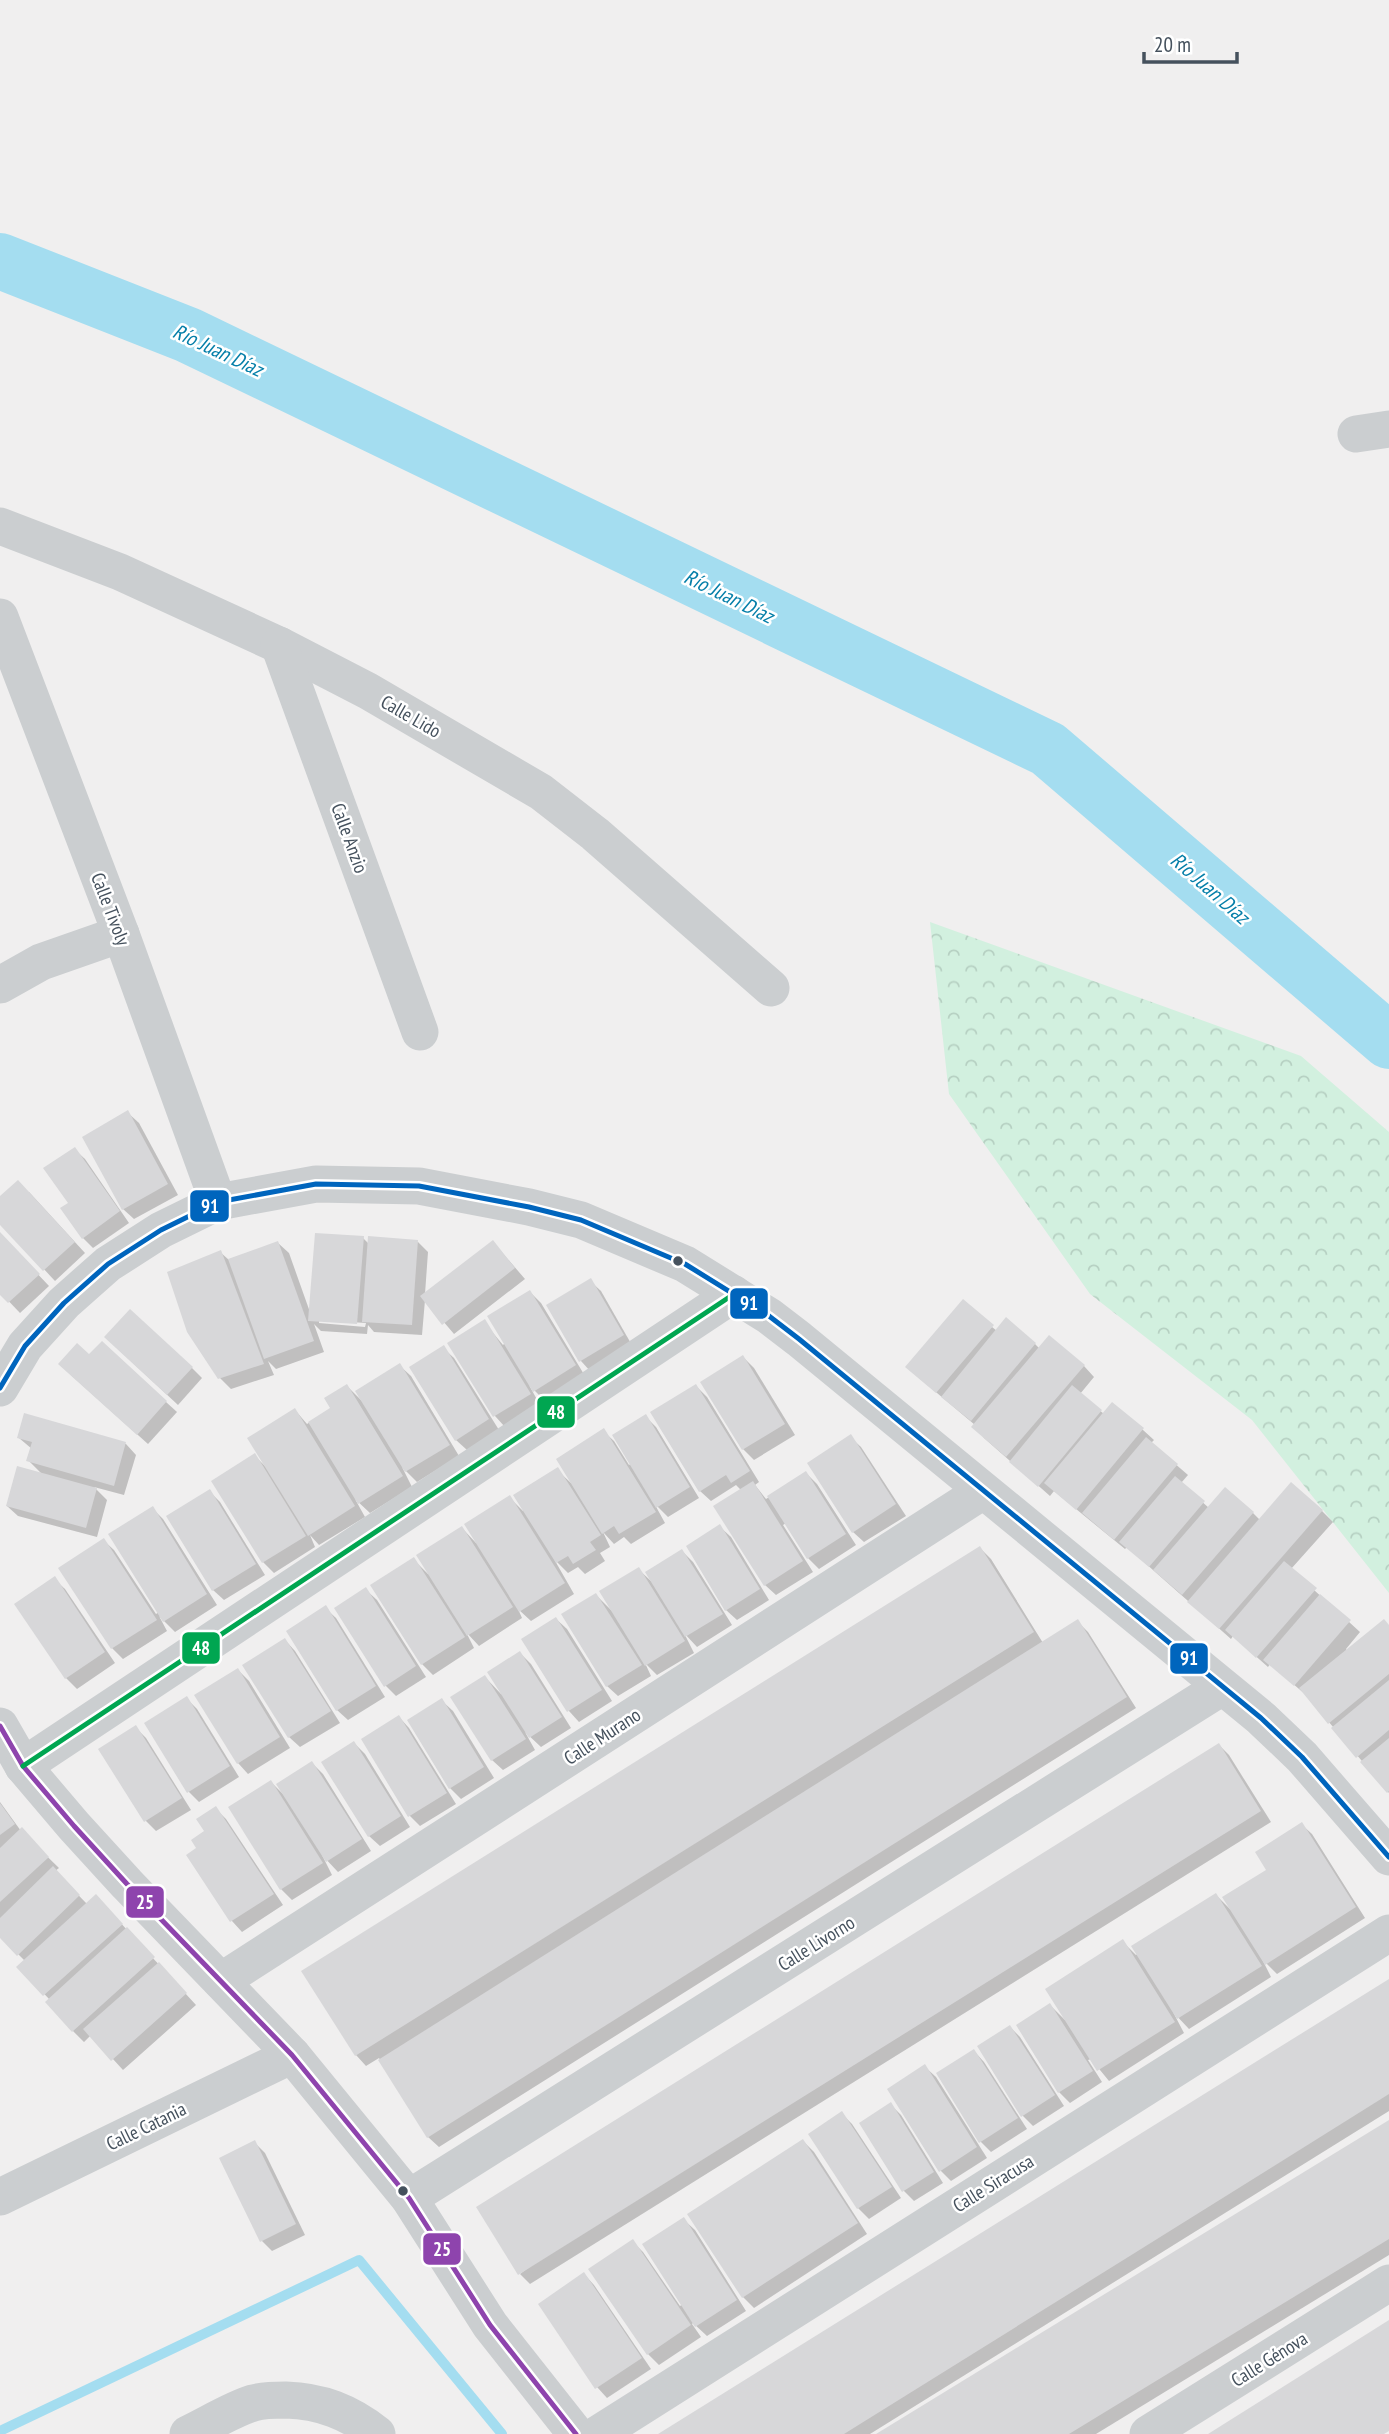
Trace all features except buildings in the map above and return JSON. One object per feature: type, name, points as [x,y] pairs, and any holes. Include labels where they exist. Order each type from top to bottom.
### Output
[{"type":"street","name":"Calle Lido","points":[[0,526],[120,572],[279,645],[368,691],[541,792],[595,834],[771,988]]},
{"type":"street","name":"Calle Tivoly","points":[[0,617],[121,934],[218,1202]]},
{"type":"street","name":"Calle Anzio","points":[[279,645],[420,1031]]},
{"type":"street","points":[[0,985],[41,962],[121,934]]},
{"type":"street","points":[[0,1388],[25,1346],[64,1303],[108,1264],[161,1230],[218,1202],[316,1184],[419,1186],[581,1220],[685,1264],[769,1316],[799,1339],[1261,1718],[1302,1757],[1389,1857]]},
{"type":"street","points":[[23,1766],[734,1294]]},
{"type":"street","name":"Calle Murano","points":[[220,1981],[983,1491]]},
{"type":"street","name":"Calle Livorno","points":[[409,2199],[1222,1687]]},
{"type":"street","points":[[0,1726],[23,1766],[127,1884],[292,2055],[409,2199],[490,2325],[576,2434]]},
{"type":"street","name":"Calle Siracusa","points":[[598,2434],[1389,1933]]},
{"type":"street","name":"Calle Catania","points":[[1,2194],[292,2055]]},
{"type":"street","name":"Calle Génova","points":[[1149,2434],[1389,2283]]},
{"type":"street","points":[[188,2434],[254,2402],[275,2400],[316,2403],[334,2408],[369,2428]]},
{"type":"green space","points":[[930,922],[1301,1056],[1389,1132],[1389,1593],[1252,1420],[1090,1294],[949,1094]]},
{"type":"waterway","name":"Río Juan Díaz","points":[[0,261],[188,335],[1048,749],[1389,1041]]},
{"type":"waterway","points":[[0,2431],[359,2260],[502,2434]]},
{"type":"transit line","name":"91","points":[[0,1388],[25,1346],[64,1303],[108,1264],[161,1230],[218,1202],[316,1184],[419,1186],[581,1220],[685,1264],[769,1316],[799,1339],[1261,1718],[1302,1757],[1389,1857]]},
{"type":"transit line","name":"48","points":[[23,1766],[734,1294]]},
{"type":"transit line","name":"25","points":[[0,1726],[23,1766],[74,1826],[292,2055],[409,2198],[490,2325],[576,2434]]}]
